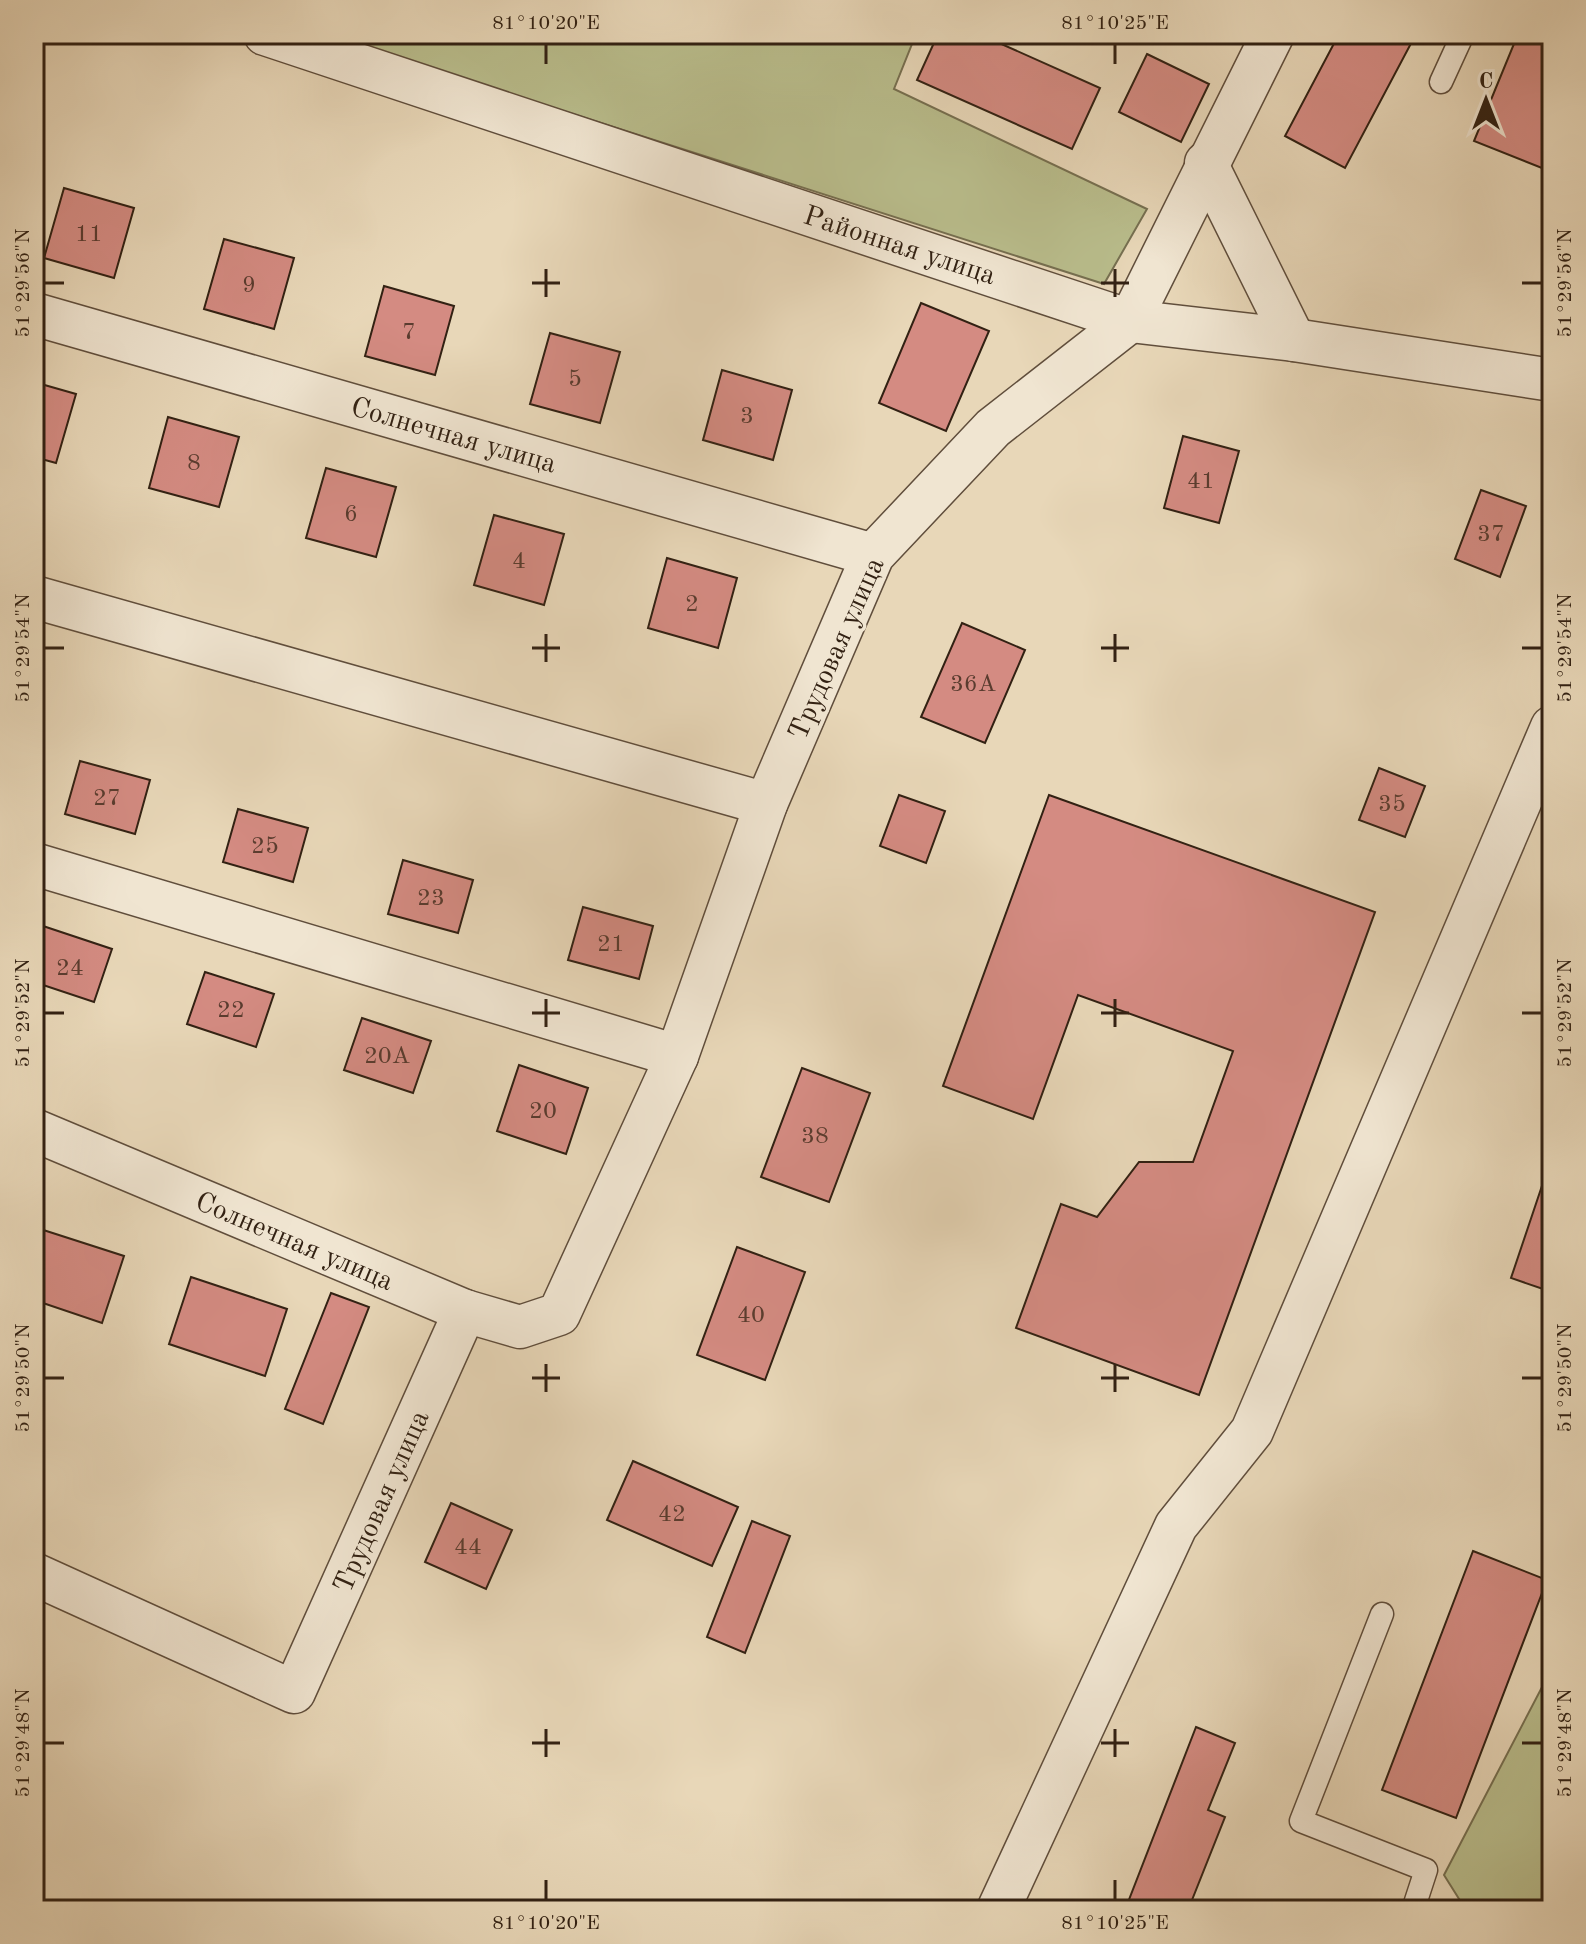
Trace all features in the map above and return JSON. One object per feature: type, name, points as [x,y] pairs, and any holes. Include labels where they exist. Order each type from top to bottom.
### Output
[{"type":"street","name":"Районная улица","points":[[265,34],[1130,321],[1294,340],[1552,380]]},
{"type":"street","name":"Трудовая улица","points":[[559,1314],[677,1056],[766,804],[873,555],[993,428],[1130,321],[1206,163],[1273,34]]},
{"type":"street","points":[[1206,163],[1294,340]]},
{"type":"street","name":"Солнечная улица","points":[[34,314],[873,555]]},
{"type":"street","points":[[34,597],[766,804]]},
{"type":"street","points":[[998,1910],[1176,1526],[1252,1431],[1552,727]]},
{"type":"street","points":[[34,864],[677,1056]]},
{"type":"street","name":"Солнечная улица","points":[[34,1130],[465,1311],[520,1327],[559,1314]]},
{"type":"street","name":"Трудовая улица","points":[[34,1574],[294,1692],[465,1311]]},
{"type":"lane","points":[[1441,82],[1463,34]]},
{"type":"lane","points":[[1382,1614],[1301,1821],[1426,1870],[1413,1910]]},
{"type":"green space","points":[[323,34],[916,34],[894,89],[1147,209],[1104,284]]},
{"type":"green space","points":[[1552,1668],[1552,1910],[1466,1910],[1444,1875]]},
{"type":"building","points":[[938,34],[979,34],[1100,88],[1072,149],[917,80]]},
{"type":"building","points":[[1339,34],[1416,34],[1345,168],[1285,136]]},
{"type":"building","points":[[1518,34],[1552,34],[1552,172],[1474,141]]},
{"type":"building","points":[[1147,54],[1209,84],[1181,142],[1119,112]]},
{"type":"building","points":[[64,188],[134,208],[114,278],[44,258]]},
{"type":"building","points":[[224,239],[294,258],[274,329],[204,309]]},
{"type":"building","points":[[384,286],[454,306],[435,375],[365,356]]},
{"type":"building","points":[[921,303],[989,331],[946,431],[879,403]]},
{"type":"building","points":[[550,333],[620,352],[600,423],[530,404]]},
{"type":"building","points":[[722,370],[792,390],[773,460],[703,440]]},
{"type":"building","points":[[34,382],[76,394],[56,463],[34,457]]},
{"type":"building","points":[[168,417],[239,437],[219,507],[149,488]]},
{"type":"building","points":[[1183,436],[1239,451],[1219,523],[1164,508]]},
{"type":"building","points":[[326,468],[396,487],[376,557],[306,538]]},
{"type":"building","points":[[1481,490],[1526,506],[1500,577],[1455,559]]},
{"type":"building","points":[[494,515],[564,534],[544,605],[474,585]]},
{"type":"building","points":[[667,558],[737,578],[718,648],[648,628]]},
{"type":"building","points":[[962,623],[1025,650],[985,743],[921,717]]},
{"type":"building","points":[[80,761],[150,780],[135,834],[65,814]]},
{"type":"building","points":[[1379,768],[1425,786],[1405,837],[1359,820]]},
{"type":"building","points":[[899,795],[945,811],[926,863],[880,846]]},
{"type":"building","points":[[1049,795],[1375,912],[1199,1395],[1016,1328],[1061,1204],[1097,1217],[1139,1162],[1193,1162],[1233,1051],[1078,995],[1033,1119],[943,1086]]},
{"type":"building","points":[[238,809],[308,828],[293,882],[223,862]]},
{"type":"building","points":[[403,860],[473,880],[458,933],[388,914]]},
{"type":"building","points":[[583,907],[653,926],[639,979],[568,960]]},
{"type":"building","points":[[43,926],[112,949],[94,1002],[34,982],[34,953]]},
{"type":"building","points":[[205,972],[274,994],[256,1047],[187,1024]]},
{"type":"building","points":[[362,1018],[431,1041],[413,1093],[344,1070]]},
{"type":"building","points":[[519,1065],[588,1088],[566,1154],[497,1131]]},
{"type":"building","points":[[802,1068],[870,1093],[829,1202],[761,1177]]},
{"type":"building","points":[[1552,1156],[1552,1292],[1511,1278]]},
{"type":"building","points":[[34,1227],[124,1256],[102,1323],[34,1300]]},
{"type":"building","points":[[737,1247],[805,1272],[765,1380],[697,1355]]},
{"type":"building","points":[[191,1277],[287,1309],[265,1376],[169,1344]]},
{"type":"building","points":[[331,1293],[369,1307],[323,1424],[285,1409]]},
{"type":"building","points":[[633,1461],[738,1507],[712,1566],[607,1520]]},
{"type":"building","points":[[451,1503],[512,1530],[486,1589],[425,1562]]},
{"type":"building","points":[[752,1521],[790,1536],[745,1653],[707,1637]]},
{"type":"building","points":[[1473,1551],[1547,1580],[1456,1818],[1382,1790]]},
{"type":"building","points":[[1196,1727],[1235,1743],[1208,1810],[1225,1817],[1188,1910],[1125,1910]]}]
